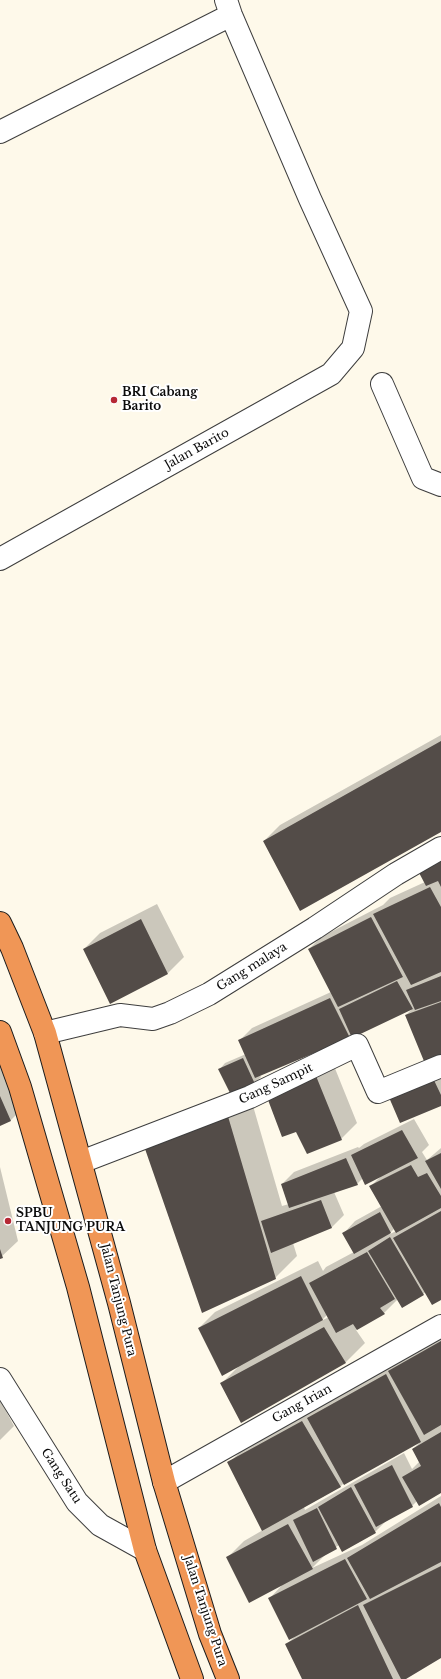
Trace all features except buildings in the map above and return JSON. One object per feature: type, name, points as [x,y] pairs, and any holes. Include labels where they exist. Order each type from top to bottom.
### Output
[{"type":"highway","name":"Jalan Tanjung Pura","points":[[0,923],[12,948],[45,1033],[119,1303],[164,1482],[210,1634],[228,1679]]},
{"type":"highway","points":[[0,1032],[20,1087],[76,1280],[145,1550],[192,1679]]},
{"type":"street","points":[[0,132],[228,8]]},
{"type":"street","name":"Jalan Barito","points":[[0,558],[331,374],[353,348],[361,311],[310,199],[228,8]]},
{"type":"street","points":[[382,384],[423,478],[441,485]]},
{"type":"street","name":"Gang malaya","points":[[45,1033],[120,1015],[153,1019],[170,1013],[209,994],[315,928],[396,874],[441,848]]},
{"type":"street","name":"Gang Sampit","points":[[81,1162],[250,1097],[356,1045],[378,1092],[441,1066]]},
{"type":"street","name":"Gang Irian","points":[[164,1482],[441,1326]]},
{"type":"street","name":"Gang Satu","points":[[0,1379],[77,1502],[100,1525],[145,1550]]},
{"type":"place","name":"BRI Cabang Barito","points":[[114,400]]},
{"type":"place","name":"SPBU TANJUNG PURA","points":[[8,1221]]}]
